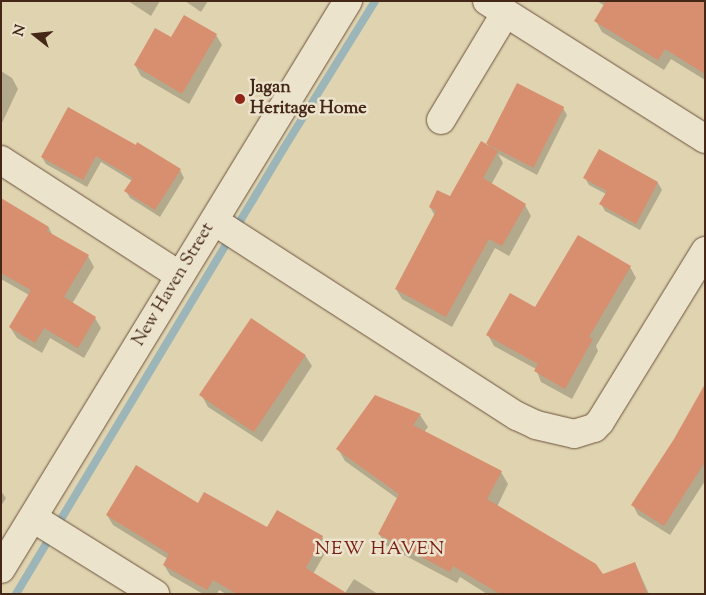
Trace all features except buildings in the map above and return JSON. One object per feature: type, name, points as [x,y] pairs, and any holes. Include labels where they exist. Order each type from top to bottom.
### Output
[{"type":"street","name":"New Haven Street","points":[[1,570],[180,276],[217,223],[348,1]]},
{"type":"street","points":[[441,120],[496,7],[705,139]]},
{"type":"street","points":[[1,160],[180,276]]},
{"type":"street","points":[[217,223],[517,416],[536,425],[574,434],[594,428],[600,422],[705,251]]},
{"type":"street","points":[[33,518],[155,594]]},
{"type":"waterway","points":[[16,594],[284,148],[375,1]]},
{"type":"place","name":"Jagan Heritage Home","points":[[240,99]]},
{"type":"district","name":"NEW HAVEN","points":[[380,550]]}]
